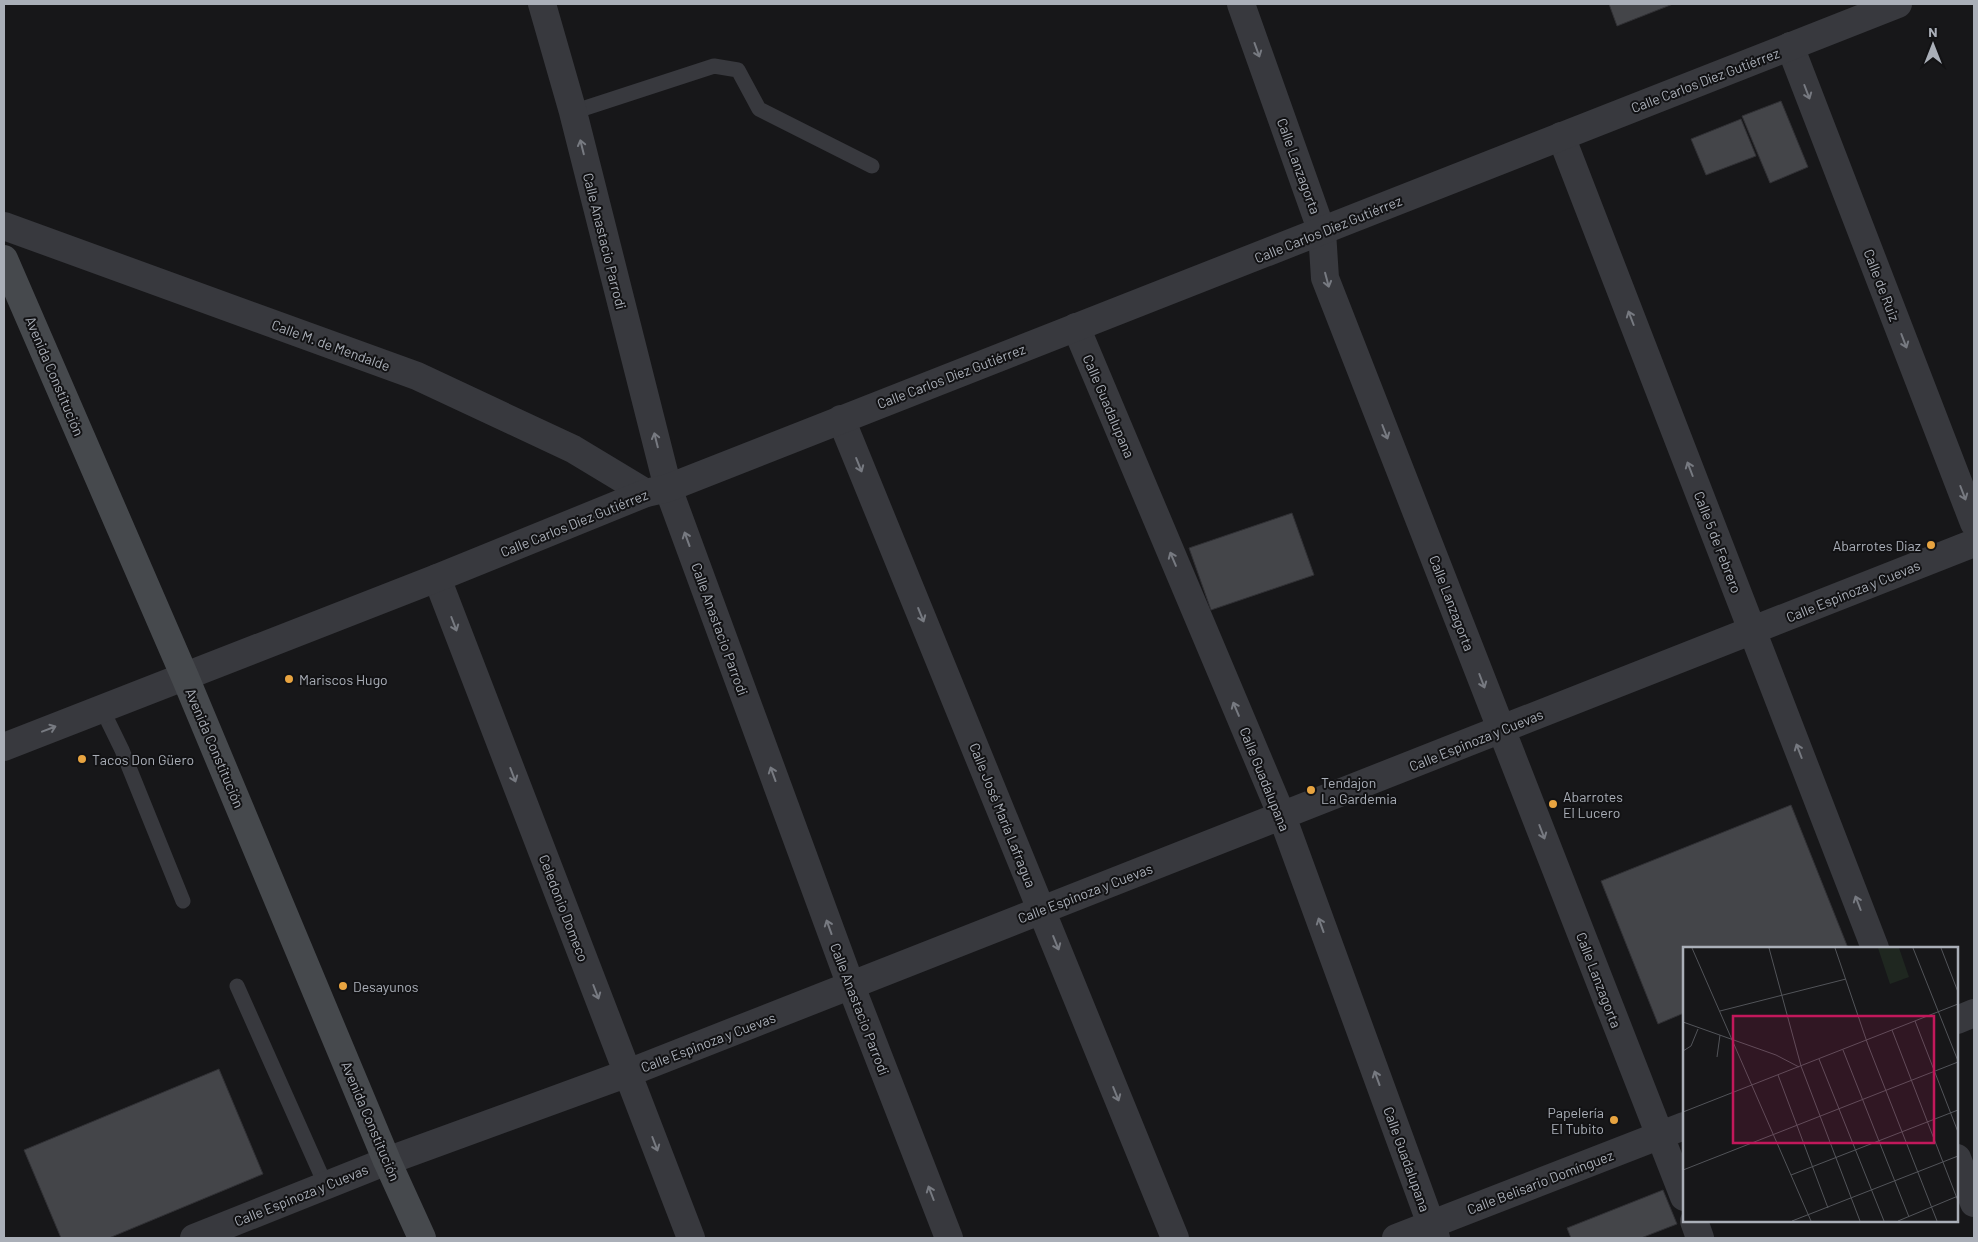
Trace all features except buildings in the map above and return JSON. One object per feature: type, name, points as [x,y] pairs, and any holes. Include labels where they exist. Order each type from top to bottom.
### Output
[{"type":"main road","name":"Avenida Constitución","points":[[4,259],[185,677],[422,1238]]},
{"type":"street","name":"Calle Anastacio Parrodi","points":[[542,4],[573,112],[657,490],[948,1238]]},
{"type":"street","name":"Calle Lanzagorta","points":[[1241,4],[1322,232],[1325,278],[1501,730],[1672,1131],[1683,1192]]},
{"type":"street","name":"Calle Carlos Díez Gutiérrez","points":[[4,747],[657,490],[1322,232],[1898,4]]},
{"type":"street","name":"Calle de Ruiz","points":[[1790,46],[1974,523]]},
{"type":"street","name":"Calle 5 de Febrero","points":[[1561,136],[1876,947]]},
{"type":"street","name":"Calle M. de Mendalde","points":[[4,226],[417,376],[657,490]]},
{"type":"street","name":"Calle Guadalupana","points":[[1076,327],[1282,816],[1434,1231]]},
{"type":"street","name":"Calle José María Lafragua","points":[[841,420],[1174,1238]]},
{"type":"street","name":"Calle Espinoza y Cuevas","points":[[194,1238],[388,1161],[628,1073],[851,986],[1974,543]]},
{"type":"street","name":"Celedonio Domeco","points":[[436,578],[691,1238]]},
{"type":"street","points":[[1958,1020],[1974,1013]]},
{"type":"street","name":"Calle Belisario Domínguez","points":[[1396,1238],[1434,1231],[1672,1131]]},
{"type":"street","points":[[1958,1161],[1974,1203]]},
{"type":"street","points":[[1694,1222],[1700,1238]]},
{"type":"lane","points":[[573,112],[714,66],[738,70],[759,109],[872,166]]},
{"type":"lane","points":[[102,709],[122,750],[183,901]]},
{"type":"lane","points":[[237,986],[326,1186]]},
{"type":"place","name":"Abarrotes Diaz","points":[[1931,545]]},
{"type":"place","name":"Mariscos Hugo","points":[[289,679]]},
{"type":"place","name":"Tacos Don Güero","points":[[82,759]]},
{"type":"place","name":"Tendajon La Gardemia","points":[[1311,790]]},
{"type":"place","name":"Abarrotes El Lucero","points":[[1553,804]]},
{"type":"place","name":"Desayunos","points":[[343,986]]},
{"type":"place","name":"Papelería El Tubito","points":[[1614,1120]]}]
